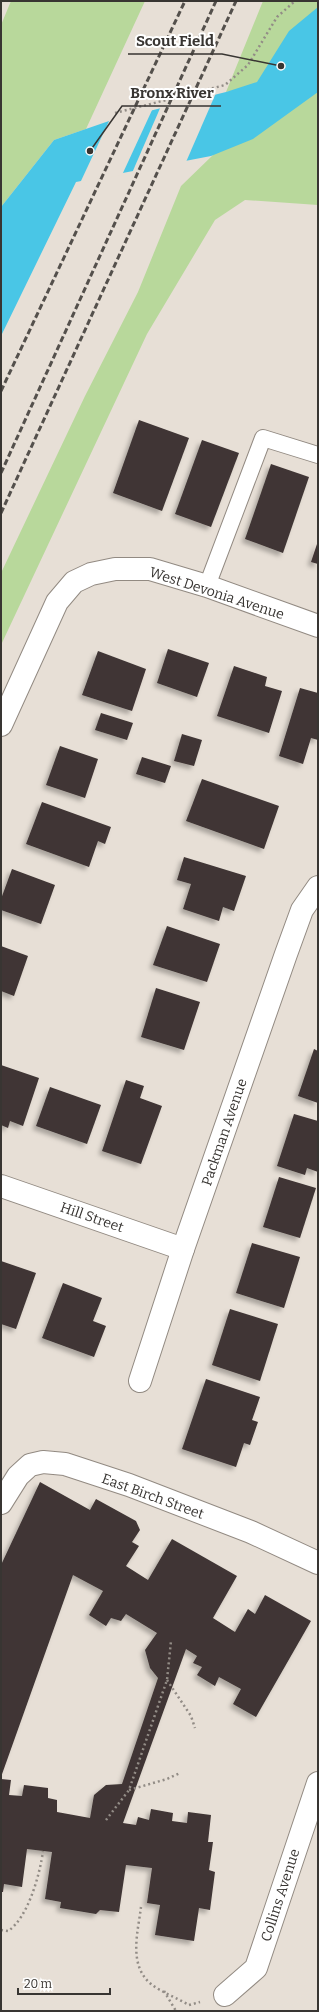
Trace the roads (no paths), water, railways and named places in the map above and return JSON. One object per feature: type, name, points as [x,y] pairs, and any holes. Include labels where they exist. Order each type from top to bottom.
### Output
[{"type":"street","name":"West Devonia Avenue","points":[[1,725],[57,602],[74,582],[91,574],[115,569],[150,569],[207,586],[318,626]]},
{"type":"street","name":"Packman Avenue","points":[[140,1381],[183,1249],[302,910],[318,887]]},
{"type":"street","name":"Hill Street","points":[[1,1186],[183,1249]]},
{"type":"street","name":"East Birch Street","points":[[1,1503],[18,1476],[30,1465],[43,1462],[65,1464],[129,1485],[251,1532],[318,1563]]},
{"type":"street","name":"Collins Avenue","points":[[225,1995],[256,1968],[318,1783]]},
{"type":"lane","points":[[207,586],[263,438],[318,455]]},
{"type":"water","points":[[318,7],[318,92],[253,139],[211,156],[76,182],[1,336],[1,207],[54,140],[109,121],[226,92],[257,82],[289,31]]},
{"type":"railway","points":[[1,391],[185,1]]},
{"type":"railway","points":[[1,473],[216,1]]},
{"type":"railway","points":[[1,513],[236,1]]},
{"type":"place","name":"Scout Field","points":[[281,66]]},
{"type":"place","name":"Bronx River","points":[[90,151]]}]
